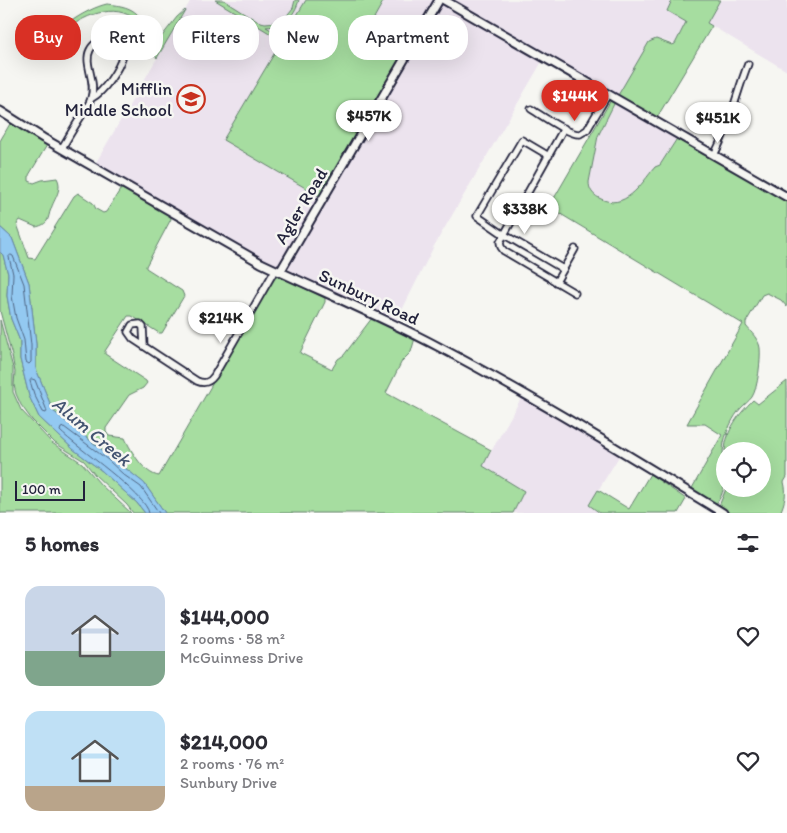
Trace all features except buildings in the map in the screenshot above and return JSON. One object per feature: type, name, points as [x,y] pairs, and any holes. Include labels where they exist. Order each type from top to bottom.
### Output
[{"type":"main road","name":"Agler Road","points":[[278,271],[439,0]]},
{"type":"main road","points":[[444,0],[787,196]]},
{"type":"main road","name":"Sunbury Road","points":[[0,111],[278,271],[413,334],[506,382],[591,431],[719,512]]},
{"type":"street","points":[[62,148],[92,98],[104,89],[122,57],[123,48],[120,42],[114,38],[106,37],[99,40],[90,50],[87,62],[92,76],[92,98]]},
{"type":"street","points":[[714,155],[727,127],[748,64]]},
{"type":"street","points":[[531,109],[564,128],[577,134],[582,134],[587,130],[608,94]]},
{"type":"street","points":[[564,128],[500,242],[504,251],[574,292]]},
{"type":"street","points":[[549,156],[522,140],[478,216],[503,234],[563,269]]},
{"type":"street","points":[[556,282],[575,249]]},
{"type":"street","points":[[144,346],[197,381],[202,383],[208,382],[214,376],[278,271]]},
{"type":"shaded area","points":[[191,0],[306,0],[297,15],[269,15],[269,60],[271,60],[224,140],[325,199],[406,60],[468,60],[468,15],[375,15],[384,0],[672,0],[667,11],[687,22],[675,44],[661,40],[617,97],[678,137],[660,165],[655,167],[632,195],[623,201],[613,202],[599,198],[592,193],[589,188],[589,182],[598,136],[615,102],[543,60],[434,246],[396,322],[292,275],[287,266],[278,271],[95,164],[156,60],[163,60],[163,48],[173,31],[173,60],[259,60],[259,15],[182,15]]},
{"type":"shaded area","points":[[720,0],[787,0],[787,71],[707,23]]},
{"type":"shaded area","points":[[524,393],[623,450],[589,505],[600,513],[513,513],[524,491],[483,466]]},
{"type":"green space","points":[[215,0],[224,0],[248,15],[240,15]]},
{"type":"green space","points":[[295,0],[299,0],[297,6],[292,15],[287,15],[293,8]]},
{"type":"green space","points":[[306,0],[384,0],[376,15],[348,15],[348,60],[401,60],[321,197],[223,140],[270,60],[338,60],[338,15],[297,15]]},
{"type":"green space","points":[[672,0],[720,0],[707,23],[712,26],[656,119],[617,97],[649,42],[656,39],[672,45],[675,44],[686,22],[667,11]]},
{"type":"green space","points":[[107,4],[118,5],[132,10],[138,15],[128,15],[113,11],[91,15],[81,20],[81,15]]},
{"type":"green space","points":[[173,22],[173,31],[163,48],[163,35]]},
{"type":"green space","points":[[259,22],[269,23],[269,26],[266,27],[269,29],[269,33],[259,27]]},
{"type":"green space","points":[[611,100],[615,102],[598,136],[589,182],[591,191],[599,198],[617,201],[632,194],[655,167],[660,165],[678,137],[787,200],[787,307],[781,300],[767,293],[762,295],[746,322],[746,326],[759,345],[759,373],[752,397],[735,415],[724,442],[718,442],[722,435],[705,424],[687,424],[743,324],[549,207]]},
{"type":"green space","points":[[11,122],[47,145],[29,175],[29,181],[34,183],[57,178],[59,182],[57,194],[46,222],[36,227],[20,220],[17,224],[29,258],[35,259],[74,196],[78,193],[93,203],[96,209],[103,213],[106,212],[120,190],[124,188],[170,214],[171,219],[146,268],[182,291],[184,296],[162,333],[132,316],[128,316],[105,351],[105,354],[147,383],[143,388],[129,395],[106,428],[106,432],[109,436],[125,438],[134,455],[148,471],[159,476],[273,279],[279,276],[325,298],[325,302],[300,353],[332,369],[372,318],[415,338],[411,352],[402,361],[386,393],[491,450],[483,466],[524,491],[513,513],[165,513],[144,483],[53,411],[36,369],[36,344],[29,283],[12,238],[0,227],[0,141]]},
{"type":"green space","points":[[0,252],[3,255],[8,274],[7,296],[11,319],[20,341],[20,359],[29,396],[39,417],[73,449],[102,471],[137,503],[145,513],[133,513],[95,475],[84,461],[55,443],[32,420],[21,405],[16,394],[12,356],[0,311]]},
{"type":"green space","points":[[0,320],[13,368],[13,392],[21,410],[52,443],[82,463],[101,485],[131,513],[0,513]]},
{"type":"green space","points":[[787,381],[787,477],[784,482],[785,498],[780,513],[730,513],[719,506],[723,497],[771,497],[771,442],[726,442],[731,429],[743,411],[753,400],[758,404]]},
{"type":"green space","points":[[716,446],[716,497],[720,497],[716,504],[691,490]]},
{"type":"green space","points":[[650,474],[686,499],[678,513],[600,513],[589,505],[598,490],[629,509]]},
{"type":"water","points":[[0,227],[12,238],[29,283],[36,344],[36,369],[53,411],[144,483],[165,513],[145,513],[137,503],[102,471],[73,449],[39,417],[29,396],[20,359],[20,341],[11,319],[7,296],[8,274],[3,255],[0,252]]},
{"type":"place","name":"Mifflin Middle School","points":[[191,99]]},
{"type":"water label","name":"Alum Creek","points":[[92,431]]}]
